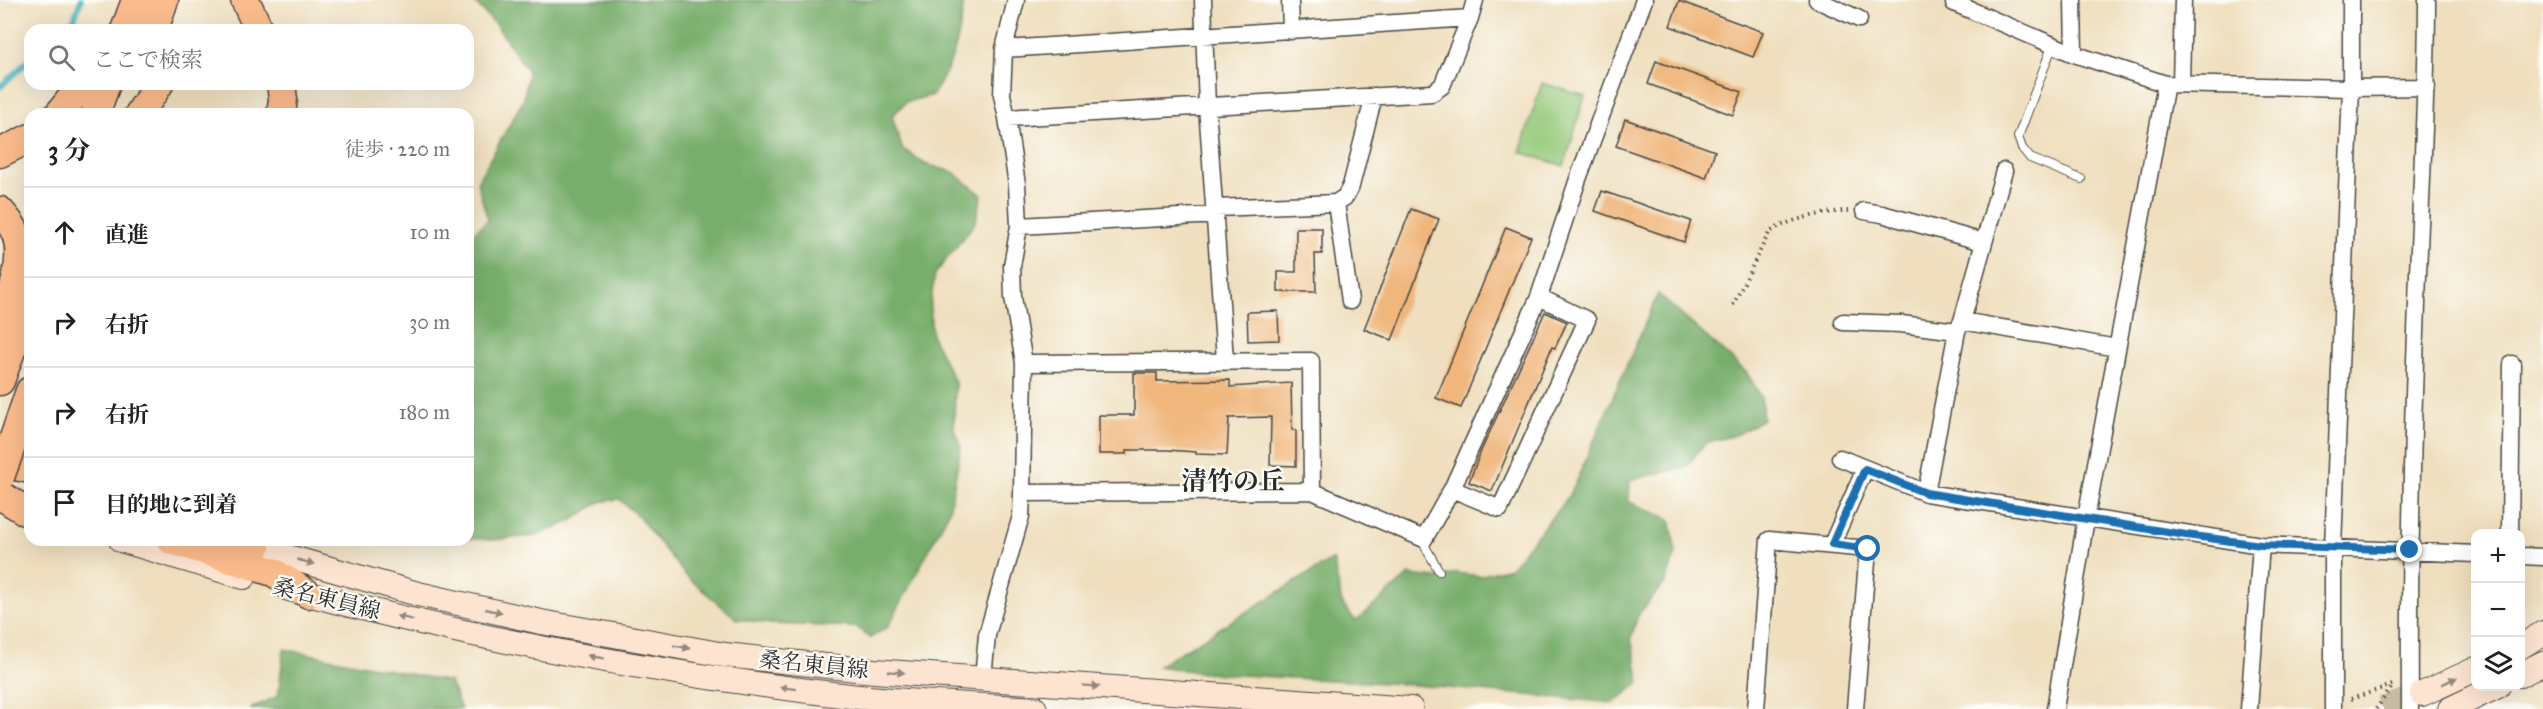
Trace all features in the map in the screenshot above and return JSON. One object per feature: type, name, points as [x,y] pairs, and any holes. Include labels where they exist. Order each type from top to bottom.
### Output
[{"type":"highway","points":[[127,24],[136,0]]},
{"type":"highway","points":[[156,24],[164,0]]},
{"type":"highway","points":[[245,0],[257,24]]},
{"type":"highway","points":[[64,108],[78,90]]},
{"type":"highway","points":[[97,108],[104,90]]},
{"type":"highway","points":[[127,108],[134,90]]},
{"type":"highway","points":[[143,108],[155,90]]},
{"type":"highway","points":[[262,90],[263,108]]},
{"type":"highway","points":[[282,90],[282,108]]},
{"type":"highway","points":[[0,153],[24,141]]},
{"type":"highway","points":[[0,211],[17,235],[19,255],[14,289],[0,332]]},
{"type":"highway","points":[[0,381],[24,314]]},
{"type":"highway","points":[[24,406],[2,463],[24,468]]},
{"type":"highway","points":[[0,476],[6,453]]},
{"type":"highway","points":[[0,495],[24,510]]},
{"type":"highway","points":[[190,546],[273,572],[308,594]]},
{"type":"main road","points":[[0,476],[24,482]]},
{"type":"main road","points":[[0,504],[24,511]]},
{"type":"main road","name":"桑名東員線","points":[[142,546],[308,594],[453,629],[706,677],[860,697],[1035,709]]},
{"type":"main road","name":"桑名東員線","points":[[259,546],[418,594],[541,622],[725,655],[874,671],[1411,709]]},
{"type":"main road","points":[[2525,644],[2543,633]]},
{"type":"main road","points":[[2525,672],[2543,663]]},
{"type":"main road","points":[[2416,701],[2471,671]]},
{"type":"main road","points":[[2450,709],[2489,691]]},
{"type":"street","points":[[983,678],[987,635],[1021,516],[1024,363],[1013,297],[1012,266],[1019,226],[1007,118],[1002,95],[1004,50],[1016,0]]},
{"type":"street","points":[[1203,0],[1207,106],[1226,360]]},
{"type":"street","points":[[1290,0],[1291,30]]},
{"type":"street","points":[[1007,118],[1432,93],[1442,86],[1475,0]]},
{"type":"street","points":[[1022,493],[1312,491],[1424,539],[1452,489],[1539,297],[1578,179],[1644,0]]},
{"type":"street","points":[[1817,0],[1859,19]]},
{"type":"street","points":[[1954,0],[1954,3],[2074,54],[2174,84],[2351,88],[2427,87]]},
{"type":"street","points":[[2073,0],[2074,54]]},
{"type":"street","points":[[2055,709],[2117,348],[2174,84],[2183,0]]},
{"type":"street","points":[[2333,707],[2333,547],[2351,88],[2351,0]]},
{"type":"street","points":[[2416,701],[2410,550],[2417,302],[2427,87],[2427,0]]},
{"type":"street","points":[[1004,50],[1470,18]]},
{"type":"street","points":[[1019,226],[1336,203],[1345,197],[1351,186],[1374,96]]},
{"type":"street","points":[[1926,493],[1960,326],[2004,171]]},
{"type":"street","points":[[1336,203],[1350,301]]},
{"type":"street","points":[[1864,211],[1983,242]]},
{"type":"street","points":[[1452,489],[1500,509],[1587,320],[1539,297]]},
{"type":"street","points":[[1843,322],[1960,326],[2117,348]]},
{"type":"street","points":[[1024,363],[1226,360],[1311,362],[1312,491]]},
{"type":"street","points":[[2510,529],[2512,364]]},
{"type":"street","points":[[1840,458],[1926,493],[2261,545],[2471,554]]},
{"type":"street","points":[[1832,544],[1865,469]]},
{"type":"street","points":[[1756,709],[1768,540],[1868,549],[1855,709]]},
{"type":"street","points":[[2249,709],[2261,545]]},
{"type":"street","points":[[2525,556],[2543,557]]},
{"type":"lane","points":[[2053,44],[2018,137],[2022,148],[2030,158],[2081,179]]},
{"type":"lane","points":[[1424,539],[1426,548],[1440,571]]},
{"type":"path","points":[[1733,305],[1773,229],[1838,211],[1864,211]]},
{"type":"path","points":[[2333,707],[2394,684],[2376,709]]},
{"type":"green space","points":[[472,0],[964,0],[955,49],[933,95],[906,102],[892,116],[902,148],[925,164],[953,172],[982,195],[975,223],[935,274],[930,306],[932,336],[955,382],[954,429],[961,447],[949,512],[888,627],[870,638],[856,627],[772,624],[737,619],[686,576],[638,516],[619,499],[600,502],[571,521],[536,536],[492,540],[474,538],[474,233],[488,220],[477,182],[524,99],[528,71],[496,25]]},
{"type":"green space","points":[[1542,83],[1585,96],[1564,166],[1520,152]]},
{"type":"green space","points":[[1658,294],[1747,373],[1761,397],[1763,419],[1738,434],[1705,443],[1686,467],[1630,480],[1629,502],[1670,519],[1676,553],[1666,581],[1638,615],[1631,638],[1640,682],[1614,703],[1403,684],[1204,673],[1158,666],[1333,559],[1342,604],[1356,621],[1409,575],[1437,578],[1456,573],[1479,576],[1510,568],[1570,495]]},
{"type":"green space","points":[[284,649],[450,682],[461,709],[250,709],[278,696]]},
{"type":"building","points":[[1679,1],[1763,32],[1753,57],[1670,26]]},
{"type":"building","points":[[1656,61],[1742,92],[1733,115],[1648,84]]},
{"type":"building","points":[[1625,119],[1715,151],[1706,178],[1616,146]]},
{"type":"building","points":[[1602,191],[1691,221],[1684,242],[1595,211]]},
{"type":"building","points":[[1411,209],[1439,219],[1392,340],[1364,329]]},
{"type":"building","points":[[1506,227],[1531,237],[1461,408],[1436,398]]},
{"type":"building","points":[[1296,228],[1322,228],[1322,254],[1315,254],[1316,292],[1278,292],[1278,272],[1296,272]]},
{"type":"building","points":[[1278,311],[1279,340],[1248,341],[1247,312]]},
{"type":"building","points":[[1545,312],[1567,322],[1555,348],[1552,347],[1492,491],[1469,482]]},
{"type":"building","points":[[1134,373],[1157,373],[1157,381],[1230,380],[1230,387],[1291,383],[1292,430],[1296,430],[1296,466],[1270,465],[1271,417],[1229,418],[1227,455],[1167,450],[1127,450],[1127,454],[1099,454],[1099,415],[1134,415]]},
{"type":"waterway","points":[[69,24],[74,19],[81,0]]},
{"type":"waterway","points":[[0,87],[24,65]]},
{"type":"tunnel","points":[[2383,709],[2422,694]]},
{"type":"district","name":"清竹の丘","points":[[1233,481]]},
{"type":"route","points":[[1868,549],[1832,544],[1865,469],[1926,493],[2186,535],[2261,545],[2410,550]]}]
